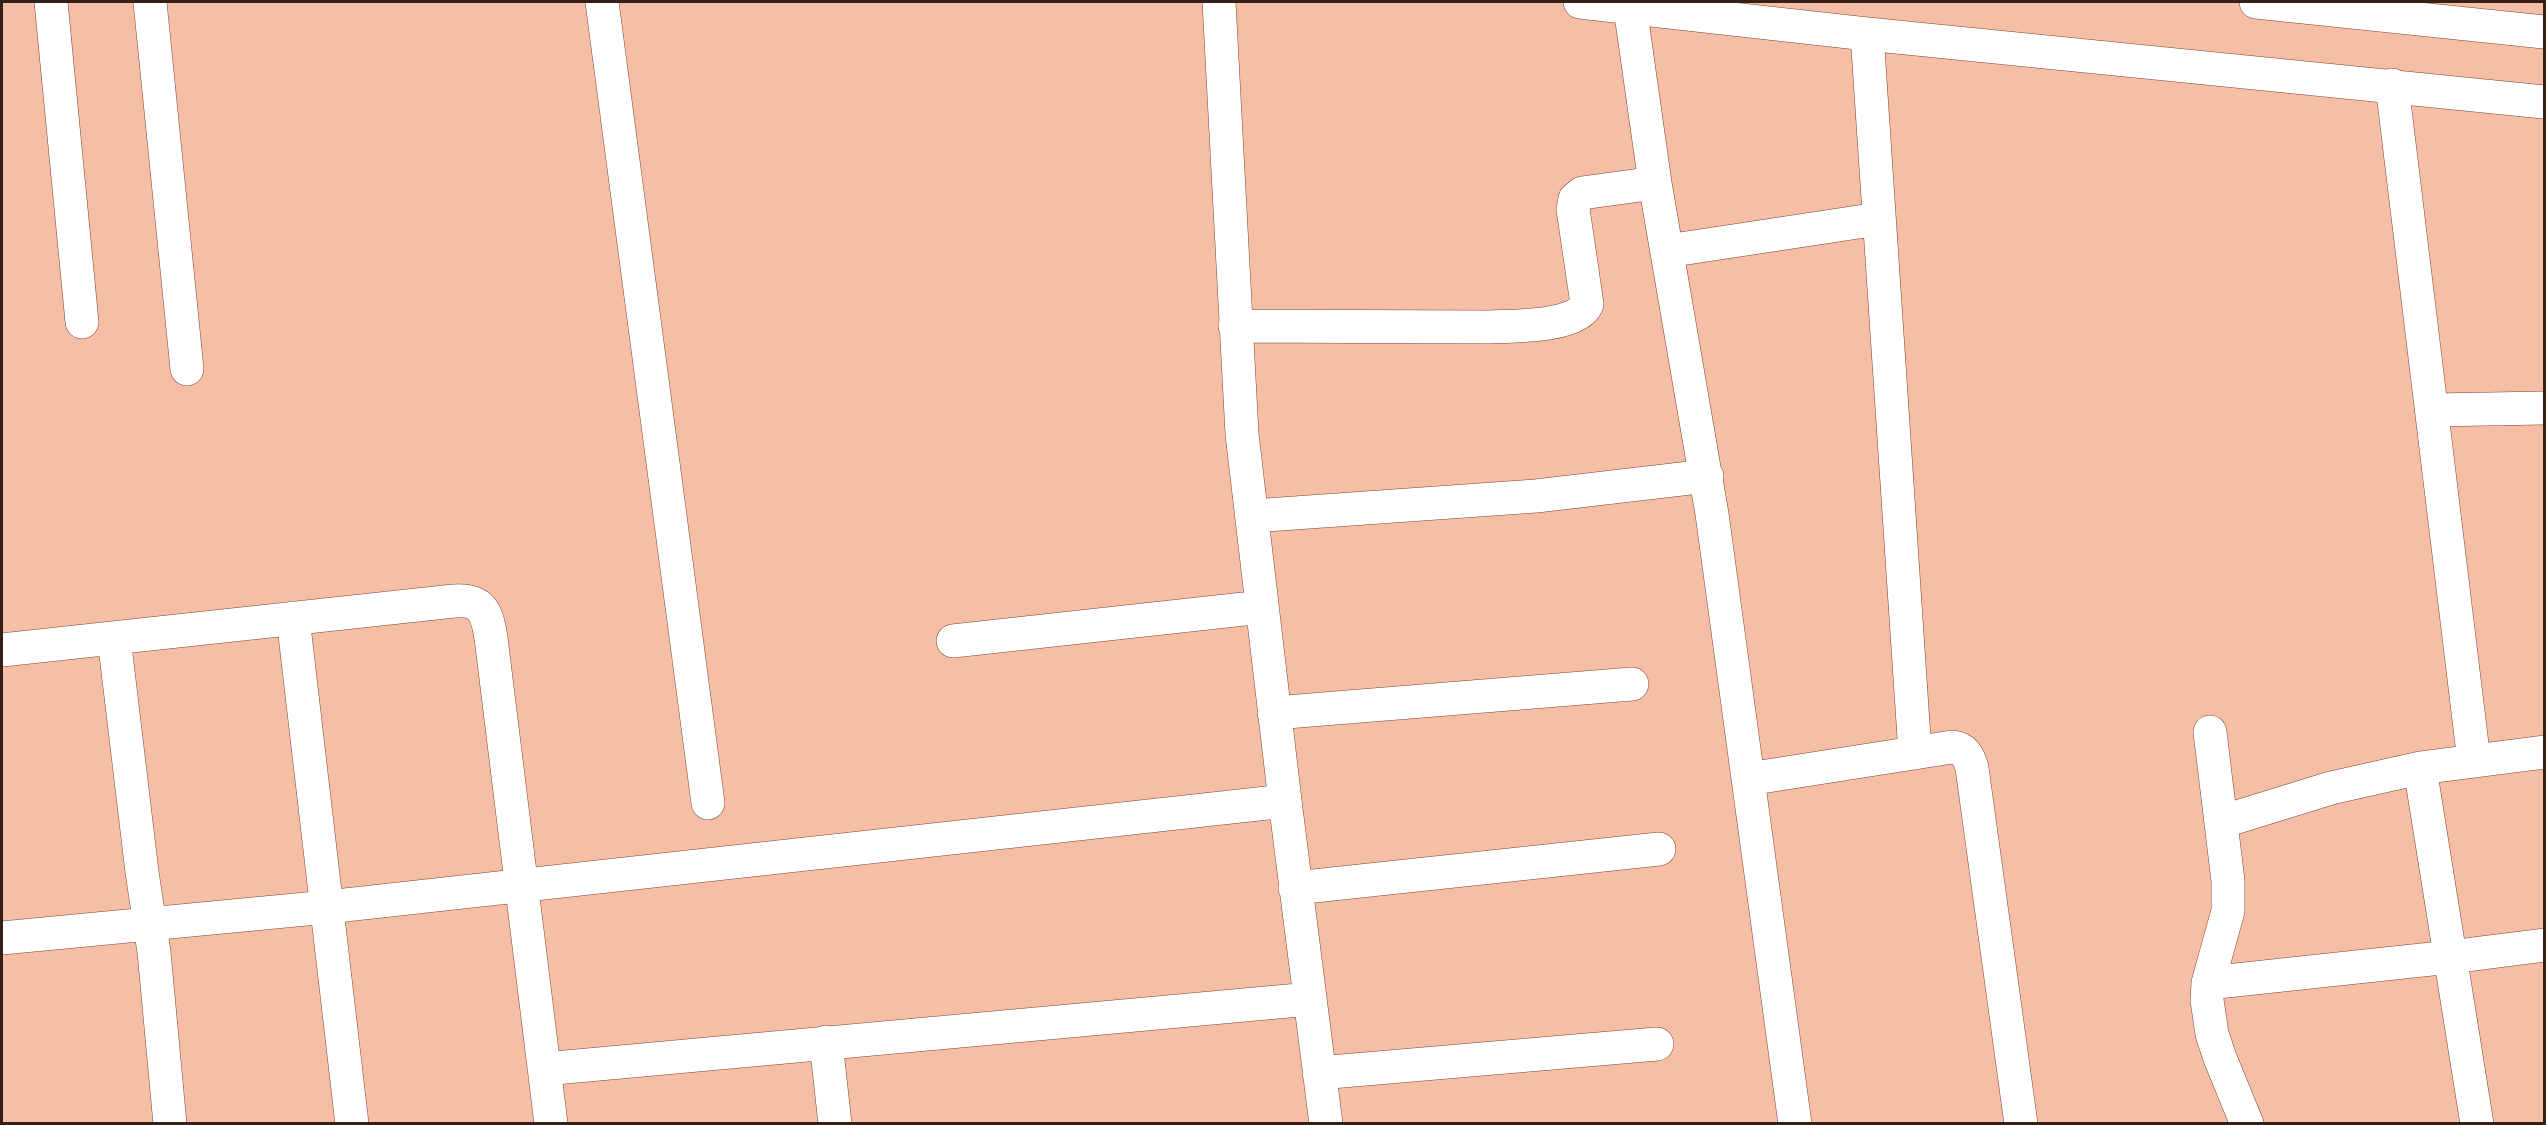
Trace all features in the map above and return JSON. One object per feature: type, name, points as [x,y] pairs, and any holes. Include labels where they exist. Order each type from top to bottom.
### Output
[{"type":"main road","points":[[51,2],[82,322]]},
{"type":"main road","points":[[150,2],[187,369]]},
{"type":"main road","points":[[602,2],[708,803]]},
{"type":"main road","points":[[1219,2],[1242,434],[1295,888],[1326,1124]]},
{"type":"main road","points":[[1580,2],[1867,34],[2544,102]]},
{"type":"main road","points":[[2256,2],[2544,32]]},
{"type":"main road","points":[[1630,7],[1654,183],[1707,476],[1795,1124]]},
{"type":"main road","points":[[1867,34],[1915,753]]},
{"type":"main road","points":[[2392,85],[2474,761]]},
{"type":"main road","points":[[1235,326],[1484,327],[1525,326],[1574,318],[1585,310],[1587,304],[1574,209],[1575,199],[1582,193],[1654,183]]},
{"type":"main road","points":[[1667,251],[1878,219]]},
{"type":"main road","points":[[2433,410],[2544,408]]},
{"type":"main road","points":[[1251,516],[1536,496],[1707,476]]},
{"type":"main road","points":[[2,650],[454,601],[472,601],[481,608],[488,618],[490,632],[551,1124]]},
{"type":"main road","points":[[953,641],[1262,607]]},
{"type":"main road","points":[[293,618],[352,1124]]},
{"type":"main road","points":[[114,638],[150,923],[170,1124]]},
{"type":"main road","points":[[1274,713],[1632,684]]},
{"type":"main road","points":[[2210,732],[2222,822],[2229,911],[2208,983],[2206,1000],[2212,1034],[2247,1124]]},
{"type":"main road","points":[[1748,779],[1958,747],[1966,753],[1972,768],[2021,1124]]},
{"type":"main road","points":[[2222,822],[2331,788],[2420,768],[2544,752]]},
{"type":"main road","points":[[2420,768],[2477,1124]]},
{"type":"main road","points":[[2,938],[327,907],[1285,801]]},
{"type":"main road","points":[[1295,888],[1659,849]]},
{"type":"main road","points":[[2208,983],[2544,945]]},
{"type":"main road","points":[[544,1070],[826,1042],[1310,999]]},
{"type":"main road","points":[[826,1042],[835,1124]]},
{"type":"main road","points":[[1319,1073],[1657,1044]]}]
